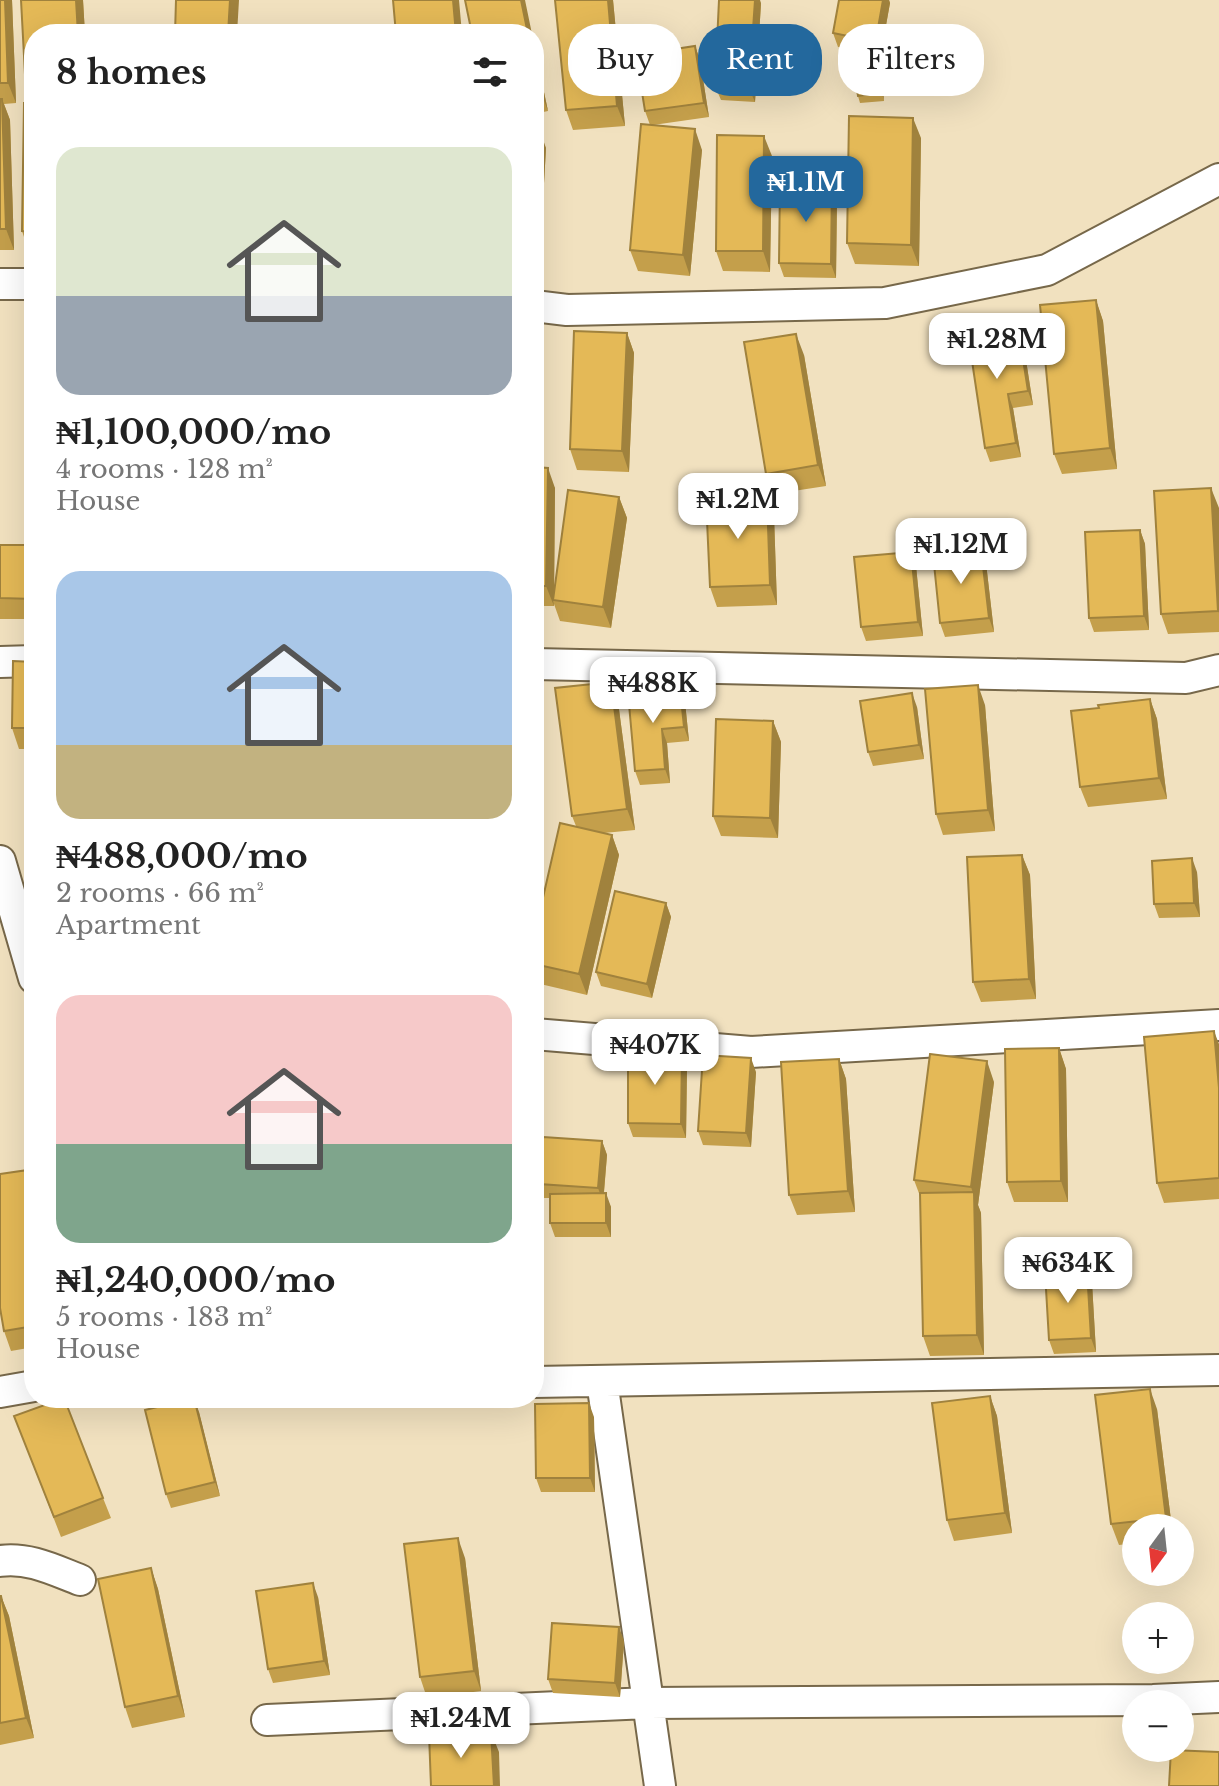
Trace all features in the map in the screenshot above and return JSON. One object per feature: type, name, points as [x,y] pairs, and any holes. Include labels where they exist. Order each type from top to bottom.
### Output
[{"type":"street","points":[[544,307],[567,310],[885,303],[1047,270],[1219,179]]},
{"type":"street","points":[[0,284],[24,284]]},
{"type":"street","points":[[0,662],[24,661]]},
{"type":"street","points":[[544,664],[1186,678],[1219,670]]},
{"type":"street","points":[[0,861],[24,944]]},
{"type":"street","points":[[544,1035],[751,1052],[1219,1025]]},
{"type":"street","points":[[544,1382],[1219,1370]]},
{"type":"street","points":[[602,1381],[660,1786]]},
{"type":"street","points":[[0,1392],[24,1388]]},
{"type":"street","points":[[0,1561],[34,1562],[80,1580]]},
{"type":"street","points":[[267,1720],[648,1703],[1219,1697]]},
{"type":"building","points":[[0,0],[5,0],[8,83],[0,83]]},
{"type":"building","points":[[21,0],[76,0],[77,24],[24,24],[24,56]]},
{"type":"building","points":[[176,0],[230,0],[229,24],[175,24]]},
{"type":"building","points":[[393,0],[453,0],[455,24],[395,24]]},
{"type":"building","points":[[465,0],[521,0],[526,24],[470,24]]},
{"type":"building","points":[[555,0],[608,0],[610,24],[568,24],[568,96],[616,96],[617,106],[566,110]]},
{"type":"building","points":[[719,0],[755,0],[753,24],[718,24]]},
{"type":"building","points":[[839,0],[883,0],[879,24],[838,24],[838,34],[833,33]]},
{"type":"building","points":[[695,46],[698,96],[703,96],[704,103],[645,111],[643,96],[682,96],[682,48]]},
{"type":"building","points":[[2,99],[6,229],[0,229]]},
{"type":"building","points":[[24,103],[24,231],[22,231]]},
{"type":"building","points":[[849,116],[913,118],[911,245],[847,243]]},
{"type":"building","points":[[641,124],[695,129],[683,255],[630,250]]},
{"type":"building","points":[[717,135],[764,136],[763,251],[716,251]]},
{"type":"building","points":[[780,183],[832,184],[831,264],[779,263]]},
{"type":"building","points":[[1096,300],[1110,448],[1054,454],[1040,305]]},
{"type":"building","points":[[1018,327],[1028,391],[1008,394],[1016,443],[985,448],[968,334]]},
{"type":"building","points":[[574,331],[627,333],[622,451],[570,449]]},
{"type":"building","points":[[796,334],[818,465],[766,474],[744,342]]},
{"type":"building","points":[[544,468],[548,468],[544,586]]},
{"type":"building","points":[[1211,488],[1218,611],[1161,614],[1154,491]]},
{"type":"building","points":[[568,490],[619,497],[603,607],[553,600]]},
{"type":"building","points":[[767,496],[770,585],[710,587],[706,498]]},
{"type":"building","points":[[1140,530],[1144,616],[1089,618],[1085,532]]},
{"type":"building","points":[[0,545],[24,545],[24,599],[0,598]]},
{"type":"building","points":[[981,549],[989,618],[940,623],[933,554]]},
{"type":"building","points":[[911,552],[918,622],[861,627],[854,557]]},
{"type":"building","points":[[13,661],[24,662],[24,728],[12,728]]},
{"type":"building","points":[[652,677],[652,690],[631,692],[631,678]]},
{"type":"building","points":[[611,682],[627,809],[572,816],[555,688]]},
{"type":"building","points":[[978,685],[988,810],[936,814],[925,689]]},
{"type":"building","points":[[680,688],[684,727],[662,729],[665,769],[635,771],[628,693]]},
{"type":"building","points":[[912,693],[919,745],[868,752],[860,701]]},
{"type":"building","points":[[1150,699],[1159,778],[1080,787],[1071,711]]},
{"type":"building","points":[[716,719],[773,721],[770,818],[713,816]]},
{"type":"building","points":[[560,823],[612,835],[579,974],[544,966],[544,893]]},
{"type":"building","points":[[1022,855],[1029,979],[973,982],[967,857]]},
{"type":"building","points":[[1192,858],[1194,903],[1154,904],[1152,861]]},
{"type":"building","points":[[615,891],[666,903],[647,984],[596,972]]},
{"type":"building","points":[[1214,1031],[1219,1088],[1219,1178],[1157,1183],[1144,1037]]},
{"type":"building","points":[[1059,1048],[1061,1181],[1007,1182],[1005,1049]]},
{"type":"building","points":[[628,1051],[682,1052],[681,1124],[628,1123]]},
{"type":"building","points":[[930,1054],[987,1061],[971,1187],[914,1180]]},
{"type":"building","points":[[703,1055],[751,1058],[746,1133],[698,1131]]},
{"type":"building","points":[[839,1059],[848,1191],[789,1195],[781,1062]]},
{"type":"building","points":[[544,1137],[602,1141],[598,1188],[544,1184]]},
{"type":"building","points":[[24,1171],[24,1328],[4,1331],[0,1308],[0,1174]]},
{"type":"building","points":[[974,1192],[977,1335],[923,1336],[920,1193]]},
{"type":"building","points":[[606,1193],[606,1223],[550,1223],[550,1194]]},
{"type":"building","points":[[1087,1269],[1091,1338],[1049,1340],[1045,1272]]},
{"type":"building","points":[[1150,1389],[1166,1514],[1122,1514],[1122,1523],[1111,1524],[1095,1395]]},
{"type":"building","points":[[990,1396],[1005,1513],[947,1520],[932,1403]]},
{"type":"building","points":[[589,1403],[590,1478],[536,1478],[535,1408],[544,1408],[544,1404]]},
{"type":"building","points":[[36,1408],[68,1408],[103,1498],[54,1517],[14,1416]]},
{"type":"building","points":[[196,1408],[215,1482],[166,1494],[145,1410]]},
{"type":"building","points":[[458,1538],[474,1671],[420,1677],[404,1544]]},
{"type":"building","points":[[151,1568],[178,1696],[125,1707],[98,1579]]},
{"type":"building","points":[[313,1583],[324,1661],[268,1669],[256,1591]]},
{"type":"building","points":[[0,1596],[26,1718],[0,1723]]},
{"type":"building","points":[[552,1623],[619,1627],[615,1683],[548,1679]]},
{"type":"building","points":[[491,1732],[494,1786],[431,1786],[429,1734]]},
{"type":"building","points":[[1194,1751],[1219,1752],[1219,1786],[1169,1786],[1170,1762],[1194,1762]]}]
